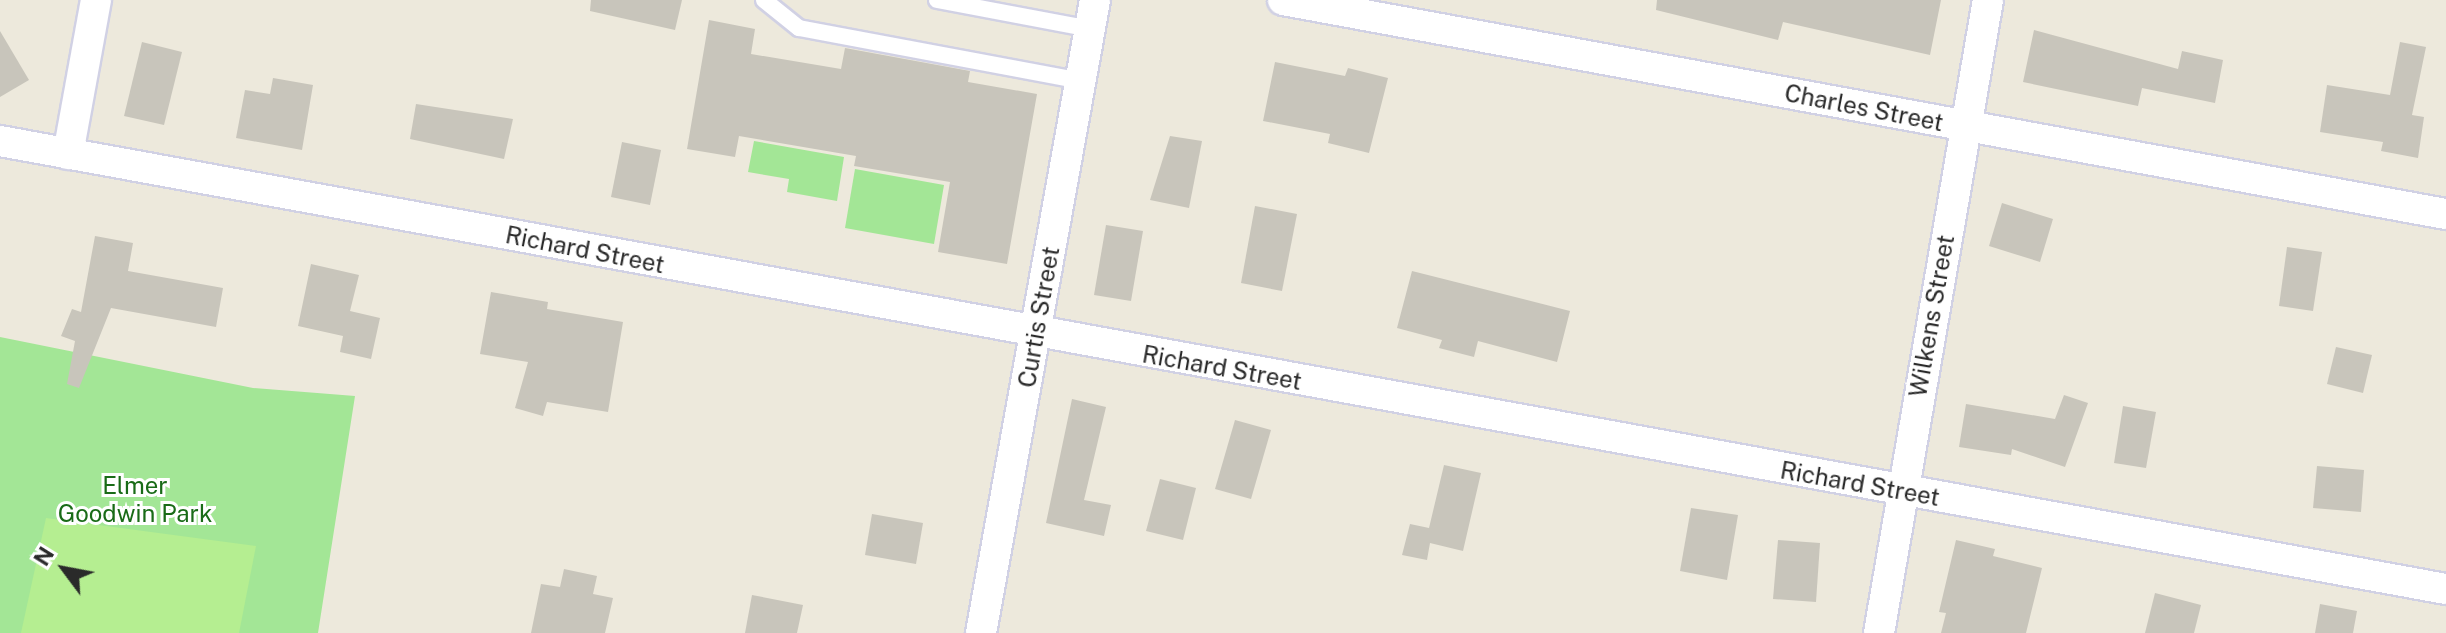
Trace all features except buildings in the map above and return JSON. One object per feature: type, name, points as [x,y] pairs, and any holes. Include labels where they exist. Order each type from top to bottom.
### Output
[{"type":"street","points":[[68,154],[96,0]]},
{"type":"street","name":"Charles Street","points":[[1283,0],[2446,214]]},
{"type":"street","name":"Wilkens Street","points":[[1879,633],[1900,491],[1988,0]]},
{"type":"street","name":"Curtis Street","points":[[981,633],[1092,14]]},
{"type":"street","name":"Richard Street","points":[[0,141],[1037,334],[2446,589]]},
{"type":"lane","points":[[764,0],[799,28],[1081,81]]},
{"type":"lane","points":[[937,0],[1092,14]]},
{"type":"green space","points":[[754,141],[844,157],[837,201],[787,192],[789,179],[748,172]]},
{"type":"green space","points":[[855,169],[944,185],[934,244],[845,228]]},
{"type":"green space","name":"Elmer Goodwin Park","points":[[0,337],[253,388],[355,396],[318,633],[0,633]]},
{"type":"green space","points":[[46,518],[256,546],[239,633],[21,633]]}]
